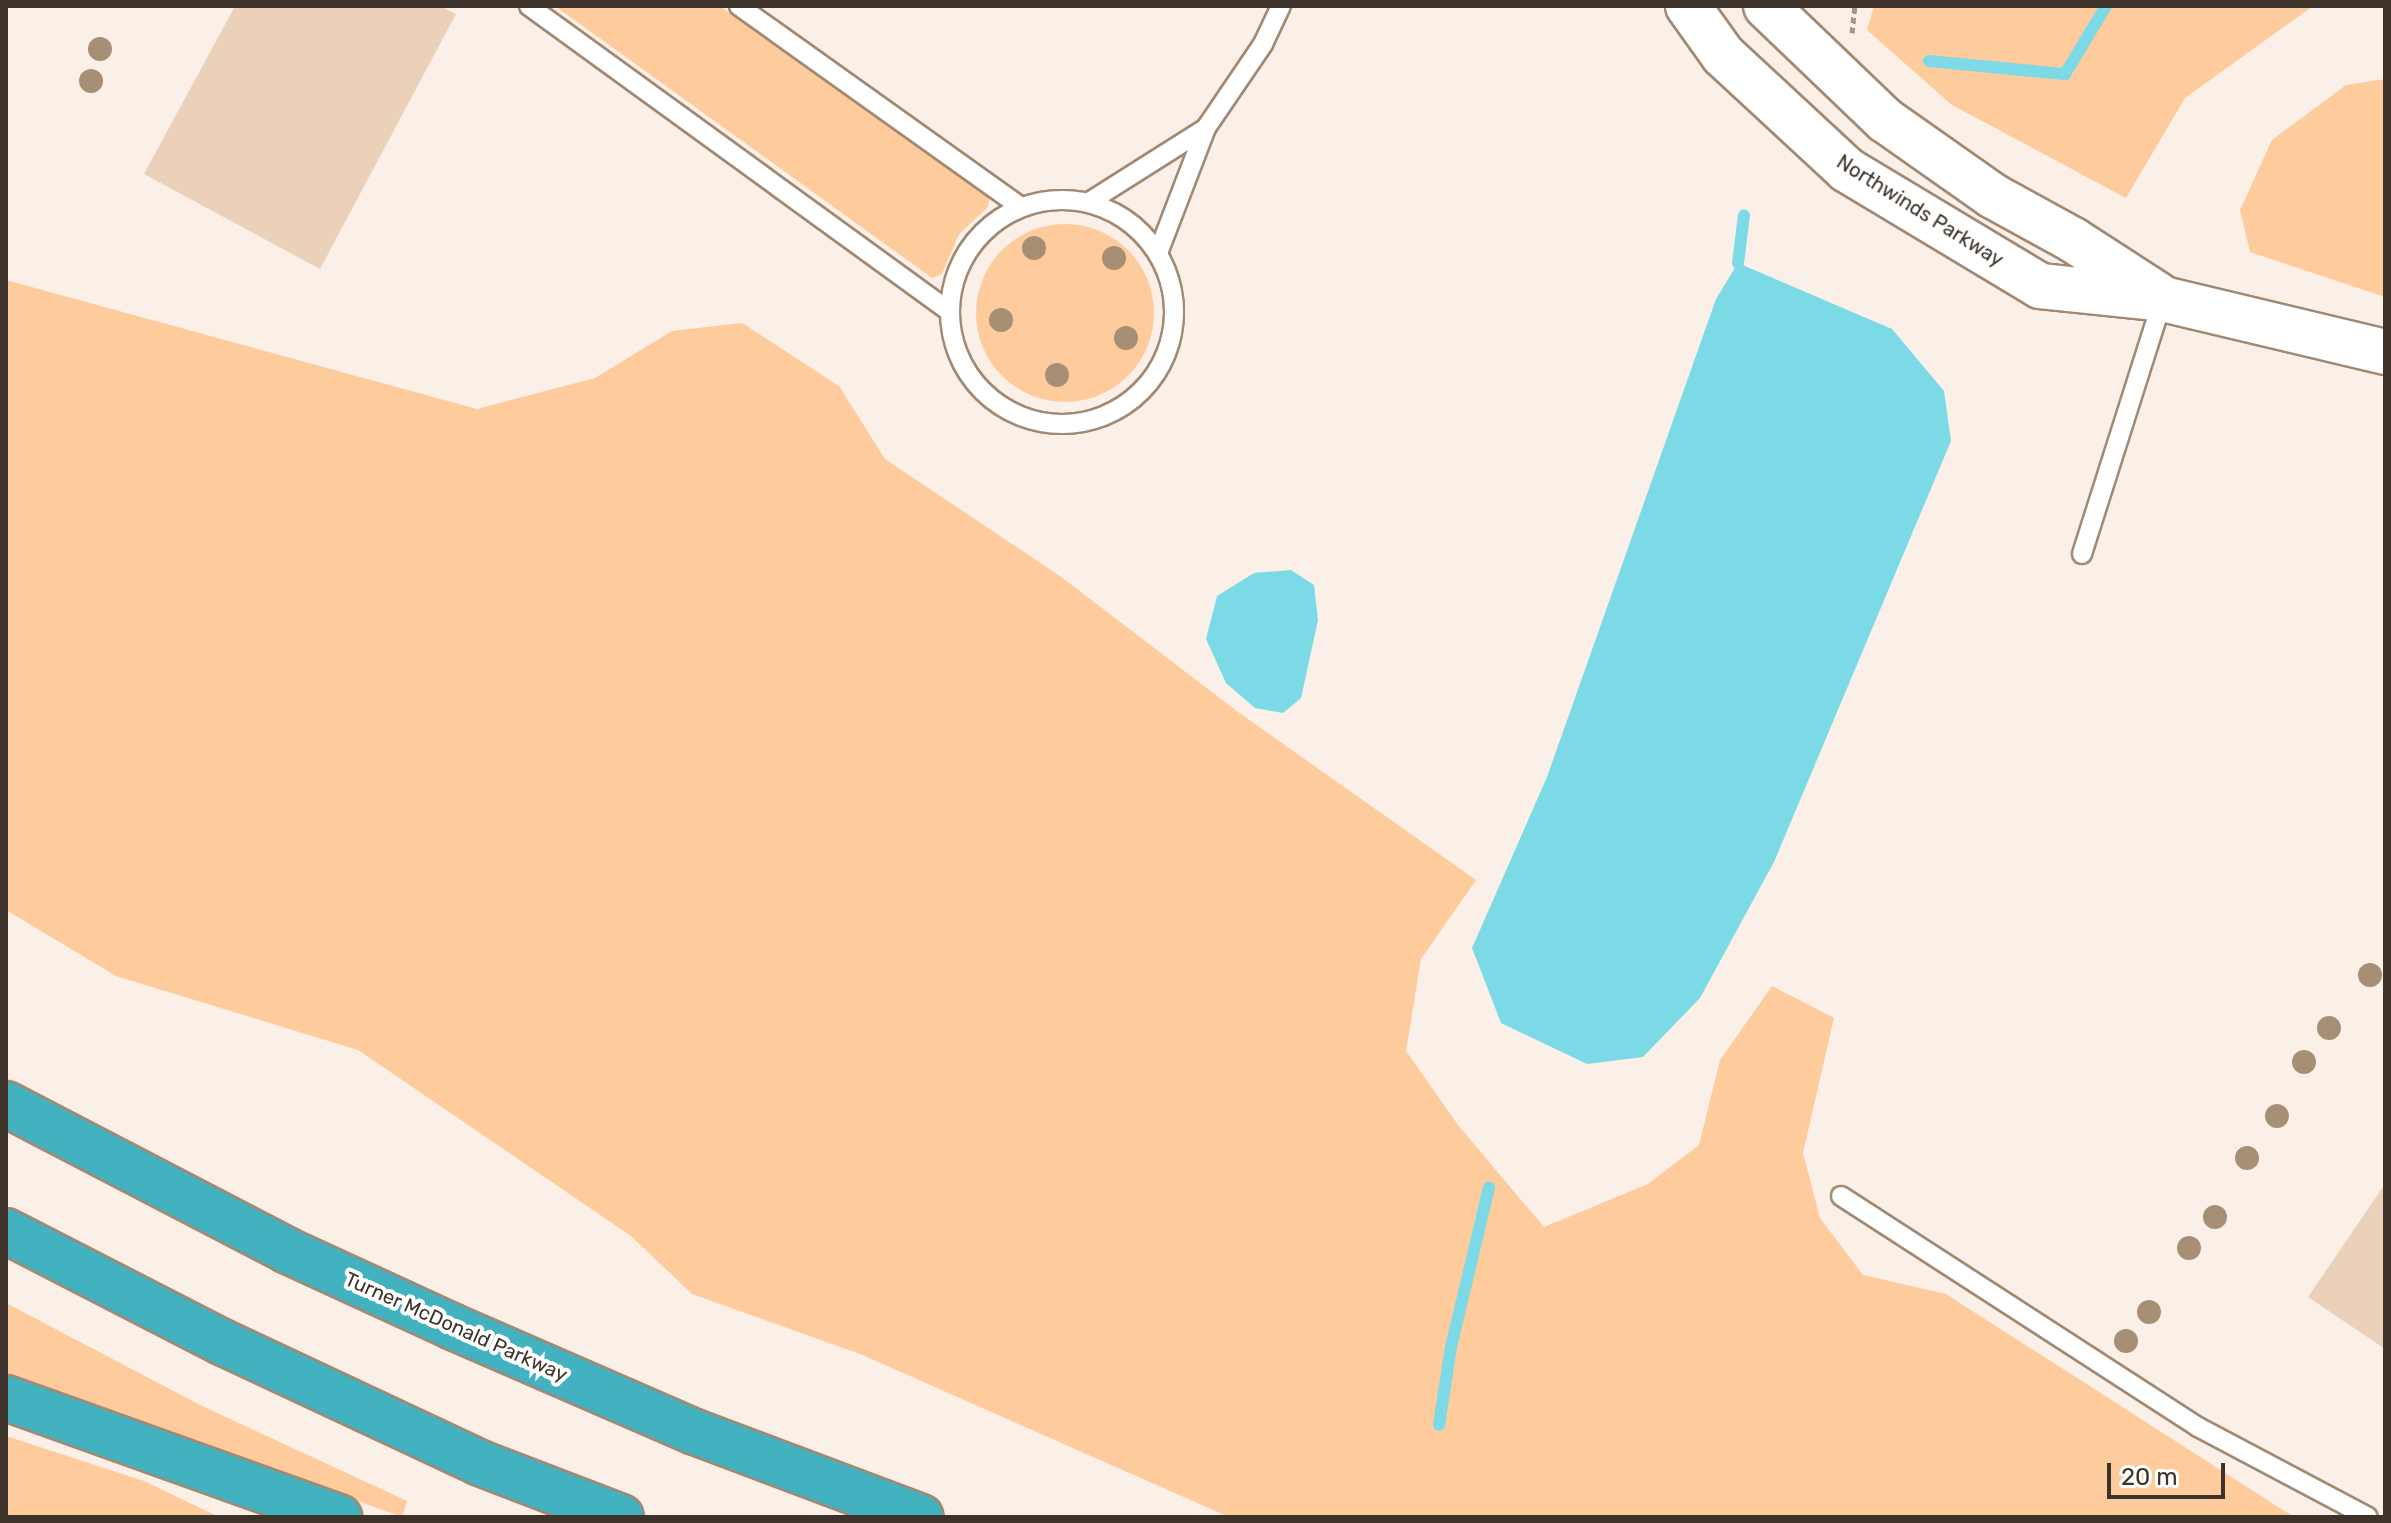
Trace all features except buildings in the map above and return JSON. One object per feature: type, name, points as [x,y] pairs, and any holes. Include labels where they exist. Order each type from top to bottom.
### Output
[{"type":"highway","name":"Turner McDonald Parkway","points":[[6,1104],[286,1250],[451,1326],[695,1432],[921,1517]]},
{"type":"highway","points":[[6,1231],[351,1403],[480,1463],[621,1517]]},
{"type":"highway","points":[[6,1398],[339,1517]]},
{"type":"street","name":"Northwinds Parkway","points":[[1688,6],[1723,55],[1847,170],[2040,286],[2163,299],[2385,352]]},
{"type":"street","name":"Northwinds Parkway","points":[[1766,6],[1885,120],[1993,196],[2073,240],[2163,299]]},
{"type":"lane","points":[[529,6],[949,311]]},
{"type":"lane","points":[[739,6],[1021,207]]},
{"type":"lane","points":[[1158,253],[1206,128],[1263,44],[1281,6]]},
{"type":"lane","points":[[1089,202],[1206,128]]},
{"type":"lane","points":[[1054,199],[1089,202],[1139,230],[1158,253],[1172,285],[1175,319],[1167,353],[1150,383],[1133,399],[1093,421],[1058,425],[1024,419],[994,402],[970,377],[954,345],[949,311],[955,278],[969,248],[992,223],[1021,207],[1054,199]]},
{"type":"lane","points":[[2082,554],[2163,299]]},
{"type":"lane","points":[[1841,1196],[2198,1427],[2368,1517]]},
{"type":"path","points":[[1850,46],[1855,6]]},
{"type":"shaded area","points":[[555,6],[720,6],[989,198],[988,207],[959,234],[942,274],[932,278]]},
{"type":"shaded area","points":[[1874,6],[2313,6],[2185,98],[2126,198],[1952,105],[1867,30]]},
{"type":"shaded area","points":[[2385,79],[2385,297],[2250,252],[2240,210],[2272,140],[2346,85]]},
{"type":"shaded area","points":[[1065,224],[1082,225],[1099,231],[1128,250],[1147,279],[1153,296],[1153,330],[1147,347],[1128,376],[1099,395],[1082,401],[1065,402],[1048,401],[1031,395],[1002,376],[983,347],[977,330],[976,313],[977,296],[983,279],[1002,250],[1031,231],[1048,225]]},
{"type":"shaded area","points":[[6,280],[477,409],[595,378],[672,331],[742,323],[839,386],[885,459],[1060,576],[1238,712],[1476,880],[1421,959],[1406,1051],[1458,1125],[1544,1227],[1648,1184],[1699,1145],[1720,1060],[1772,986],[1834,1018],[1803,1153],[1820,1218],[1863,1275],[1946,1294],[2294,1517],[1229,1517],[860,1354],[692,1294],[631,1236],[358,1050],[116,976],[6,910]]},
{"type":"shaded area","points":[[6,1303],[202,1406],[407,1501],[402,1517],[6,1373]]},
{"type":"shaded area","points":[[6,1436],[144,1481],[219,1517],[6,1517]]},
{"type":"water","points":[[1738,263],[1892,329],[1944,391],[1951,441],[1774,862],[1700,998],[1643,1057],[1587,1064],[1501,1023],[1472,948],[1547,777],[1716,299]]},
{"type":"water","points":[[1291,570],[1314,585],[1318,620],[1301,698],[1283,713],[1255,708],[1226,683],[1206,639],[1217,596],[1254,573]]},
{"type":"waterway","points":[[1929,61],[2065,74],[2106,6]]},
{"type":"waterway","points":[[1738,263],[1744,215]]},
{"type":"waterway","points":[[1439,1425],[1451,1347],[1489,1187]]}]
